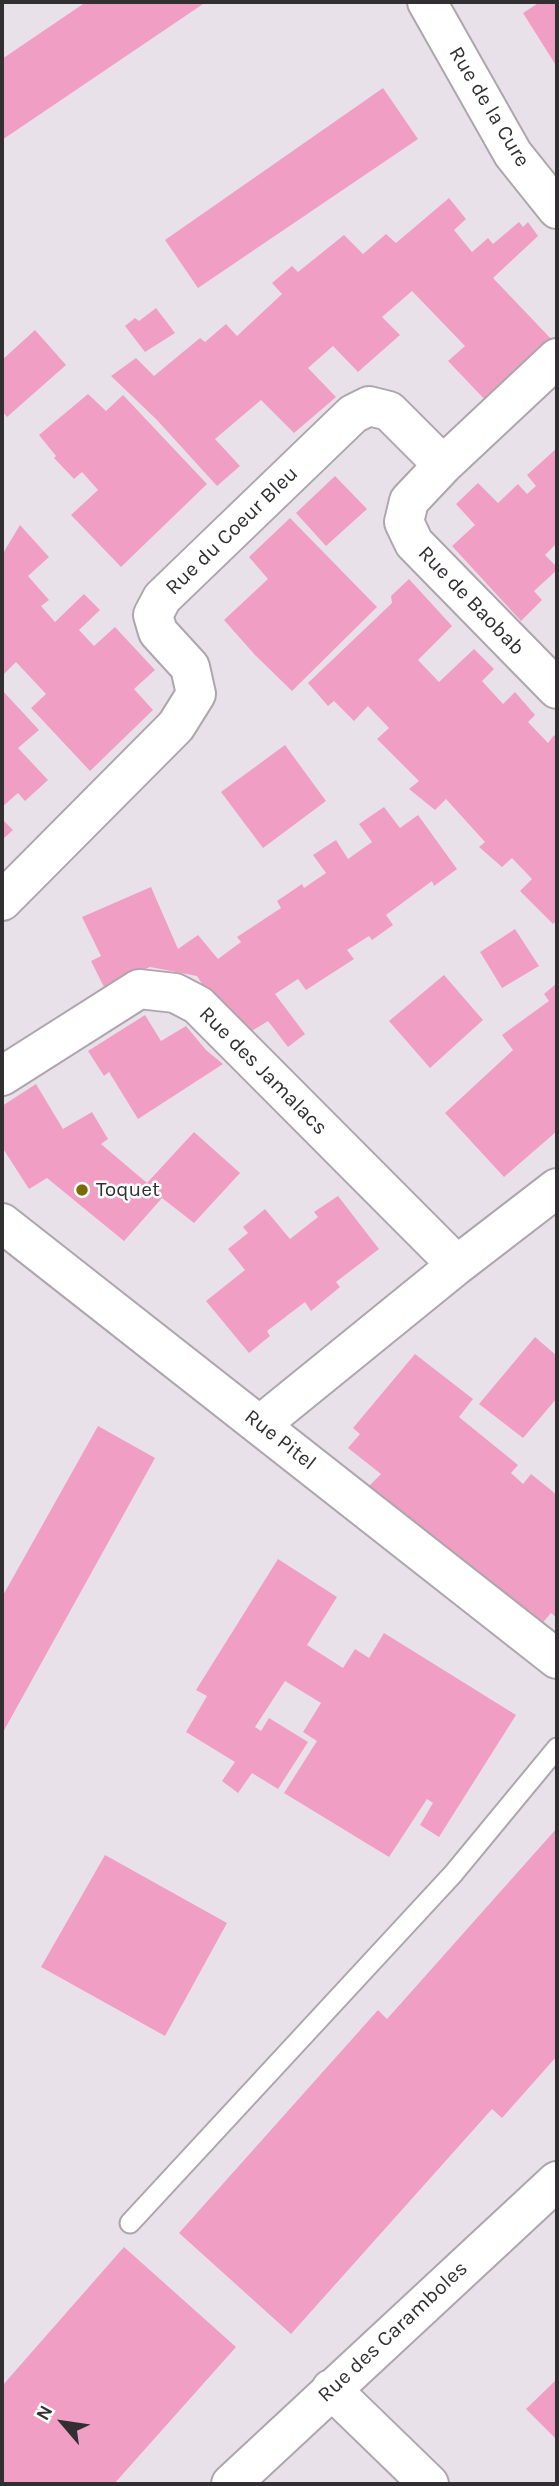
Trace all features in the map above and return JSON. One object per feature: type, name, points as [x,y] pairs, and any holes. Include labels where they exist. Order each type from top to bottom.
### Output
[{"type":"street","name":"Rue de la Cure","points":[[427,2],[513,154],[557,209]]},
{"type":"street","name":"Rue de Baobab","points":[[557,358],[443,465],[410,501],[404,522],[414,543],[557,689]]},
{"type":"street","name":"Rue du Coeur Bleu","points":[[2,901],[176,726],[196,694],[190,667],[158,632],[153,615],[162,598],[354,414],[369,405],[389,411],[443,465]]},
{"type":"street","name":"Rue des Jamalacs","points":[[2,1076],[139,989],[175,993],[198,1004],[457,1265]]},
{"type":"street","points":[[260,1425],[457,1265],[557,1188]]},
{"type":"street","name":"Rue Pitel","points":[[2,1223],[557,1658]]},
{"type":"street","name":"Rue des Caramboles","points":[[230,2484],[557,2181]]},
{"type":"street","points":[[331,2389],[429,2484]]},
{"type":"lane","points":[[130,2224],[453,1874],[557,1748]]},
{"type":"building","points":[[86,2],[206,2],[2,140],[2,59]]},
{"type":"building","points":[[540,2],[557,2],[557,67],[523,13]]},
{"type":"building","points":[[383,88],[418,139],[198,288],[165,240]]},
{"type":"building","points":[[449,198],[466,219],[454,230],[472,252],[488,238],[493,244],[519,222],[523,227],[528,222],[538,236],[493,278],[555,343],[489,404],[448,361],[465,346],[412,291],[382,317],[400,335],[358,372],[333,346],[308,368],[336,397],[294,433],[261,400],[215,439],[240,466],[217,486],[156,419],[111,376],[136,358],[154,376],[200,338],[205,342],[226,324],[237,336],[282,294],[272,283],[292,266],[298,272],[344,235],[363,254],[386,234],[396,243]]},
{"type":"building","points":[[156,308],[175,333],[145,352],[125,326],[135,318],[139,321]]},
{"type":"building","points":[[35,330],[66,365],[7,417],[2,411],[2,360]]},
{"type":"building","points":[[88,394],[106,411],[123,395],[207,484],[121,567],[71,515],[98,490],[82,472],[74,479],[54,458],[56,456],[39,435]]},
{"type":"building","points":[[557,448],[557,543],[545,555],[557,570],[534,591],[542,600],[521,621],[452,546],[475,525],[456,504],[478,483],[498,503],[518,484],[527,494],[536,486],[527,475]]},
{"type":"building","points":[[335,476],[367,509],[326,546],[296,513]]},
{"type":"building","points":[[290,518],[377,607],[292,691],[224,620],[268,579],[249,557]]},
{"type":"building","points":[[20,525],[49,557],[28,576],[49,600],[41,606],[55,622],[84,594],[100,610],[79,630],[94,646],[115,627],[155,670],[134,689],[153,710],[90,771],[31,708],[46,694],[16,662],[2,676],[2,555]]},
{"type":"building","points":[[409,579],[452,626],[418,660],[439,682],[474,649],[494,669],[482,681],[503,704],[515,692],[535,715],[528,722],[548,743],[554,735],[557,739],[557,920],[553,924],[520,891],[532,879],[512,858],[502,867],[479,847],[485,842],[446,799],[435,810],[409,789],[419,781],[377,739],[389,728],[368,706],[354,721],[334,701],[328,706],[308,683],[392,603],[391,596]]},
{"type":"building","points":[[2,690],[39,730],[18,748],[48,780],[25,801],[18,793],[2,807]]},
{"type":"building","points":[[285,745],[326,801],[263,848],[221,792]]},
{"type":"building","points":[[384,807],[400,828],[418,815],[457,869],[434,886],[432,881],[386,915],[393,925],[372,940],[369,936],[347,950],[354,959],[306,990],[298,979],[275,994],[305,1034],[288,1047],[268,1021],[242,1037],[229,1027],[197,976],[150,967],[104,987],[91,961],[101,956],[82,917],[151,887],[178,949],[198,935],[218,959],[241,942],[237,937],[281,908],[277,901],[302,884],[304,888],[326,873],[313,855],[336,840],[348,859],[372,842],[359,824]]},
{"type":"building","points":[[2,819],[13,830],[2,840]]},
{"type":"building","points":[[515,929],[539,966],[502,988],[480,952]]},
{"type":"building","points":[[444,975],[483,1020],[430,1068],[389,1021]]},
{"type":"building","points":[[557,983],[557,1131],[504,1177],[445,1113],[513,1050],[502,1035],[549,1001],[544,994]]},
{"type":"building","points":[[145,1015],[161,1041],[186,1026],[206,1050],[223,1064],[138,1119],[109,1072],[104,1076],[88,1051]]},
{"type":"building","points":[[36,1084],[63,1129],[92,1112],[108,1139],[101,1144],[147,1183],[194,1132],[240,1173],[194,1223],[162,1198],[124,1241],[47,1178],[29,1189],[2,1147],[2,1106]]},
{"type":"building","points":[[338,1196],[379,1249],[336,1282],[340,1287],[311,1311],[305,1302],[267,1331],[270,1336],[249,1353],[206,1301],[245,1270],[228,1249],[248,1233],[243,1227],[265,1209],[290,1239],[318,1217],[314,1212]]},
{"type":"building","points":[[535,1337],[557,1356],[557,1398],[523,1438],[479,1404]]},
{"type":"building","points":[[415,1354],[473,1399],[459,1417],[518,1465],[511,1473],[523,1484],[531,1474],[557,1495],[557,1618],[551,1613],[539,1627],[369,1486],[381,1474],[348,1448],[360,1434],[353,1428]]},
{"type":"building","points":[[98,1426],[155,1458],[2,1734],[2,1597]]},
{"type":"building","points":[[278,1559],[337,1597],[307,1645],[343,1668],[355,1649],[369,1658],[384,1633],[516,1715],[439,1837],[420,1825],[433,1803],[427,1799],[389,1857],[284,1793],[317,1741],[303,1732],[321,1703],[285,1681],[255,1727],[261,1731],[269,1718],[308,1742],[278,1789],[252,1773],[238,1793],[222,1781],[235,1762],[186,1732],[207,1696],[196,1690]]},
{"type":"building","points":[[557,1828],[557,2056],[502,2118],[492,2109],[291,2334],[179,2233],[378,2010],[387,2019]]},
{"type":"building","points":[[105,1855],[227,1923],[165,2036],[41,1967]]},
{"type":"building","points":[[124,2247],[236,2347],[114,2484],[2,2484],[2,2386]]},
{"type":"building","points":[[557,2379],[557,2440],[526,2409]]},
{"type":"place","name":"Toquet","points":[[82,1190]]}]
